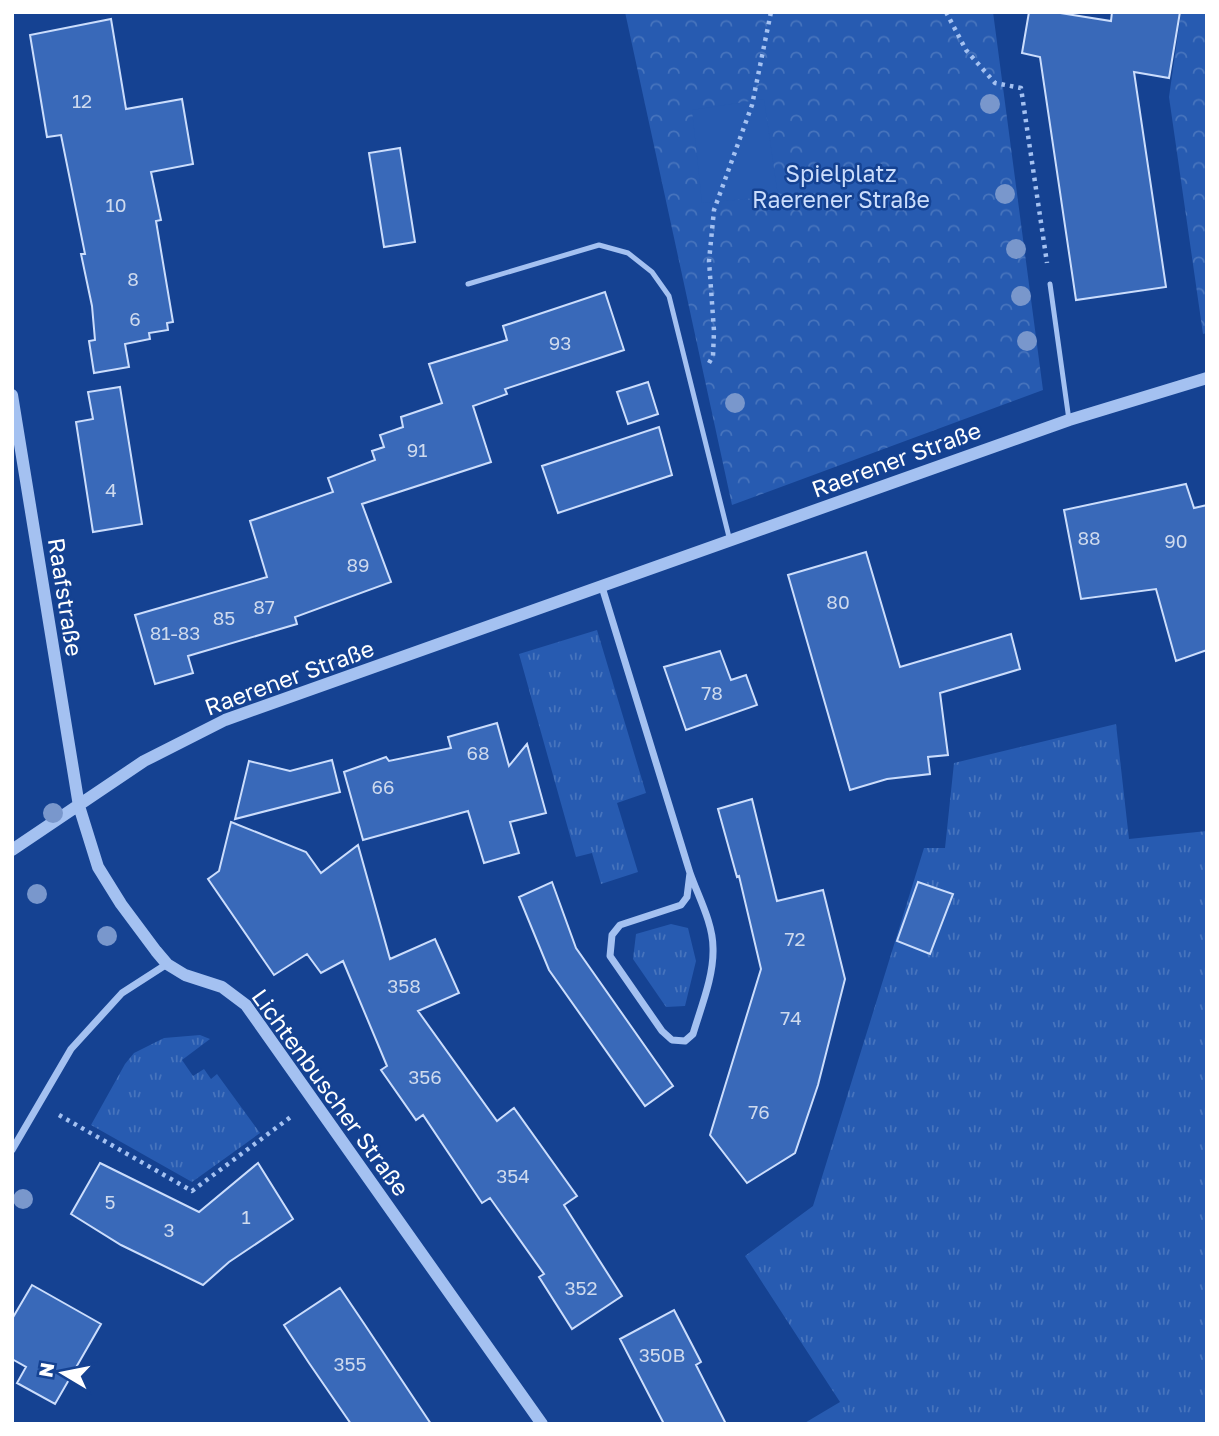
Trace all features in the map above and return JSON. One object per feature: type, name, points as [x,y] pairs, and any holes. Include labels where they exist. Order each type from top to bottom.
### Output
[{"type":"street","name":"Raerener Straße","points":[[12,850],[144,761],[226,720],[1069,420],[1207,378]]},
{"type":"street","name":"Raafstraße","points":[[12,395],[79,806]]},
{"type":"street","points":[[602,587],[713,946],[711,966],[693,1034],[685,1041],[672,1040],[662,1031],[610,957],[612,935],[620,925],[681,905],[687,897],[690,873]]},
{"type":"street","name":"Lichtenbuscher Straße","points":[[79,806],[98,867],[121,904],[167,964],[185,975],[222,987],[246,1005],[542,1424]]},
{"type":"street","points":[[12,1150],[71,1049],[122,993],[167,964]]},
{"type":"lane","points":[[468,284],[599,245],[628,253],[652,272],[669,296],[730,541]]},
{"type":"lane","points":[[1050,284],[1069,420]]},
{"type":"path","points":[[690,377],[703,373],[713,356],[715,331],[709,261],[714,210],[752,105],[771,12]]},
{"type":"path","points":[[946,12],[966,50],[995,83],[1021,88],[1050,284]]},
{"type":"path","points":[[40,1104],[192,1191],[314,1100]]},
{"type":"green space","name":"Spielplatz Raerener Straße","points":[[625,12],[993,12],[1043,390],[732,505]]},
{"type":"green space","points":[[1181,12],[1207,12],[1207,333],[1203,334],[1169,97]]},
{"type":"green space","points":[[764,99],[778,196],[702,203],[692,110]]},
{"type":"green space","points":[[597,630],[646,793],[617,803],[638,872],[601,884],[592,853],[576,857],[519,654]]},
{"type":"green space","points":[[1116,724],[1129,839],[1207,831],[1207,1424],[803,1424],[840,1402],[745,1256],[813,1206],[924,848],[945,848],[954,763]]},
{"type":"green space","points":[[671,924],[688,928],[696,961],[685,1006],[666,1007],[633,959],[636,934]]},
{"type":"green space","points":[[200,1035],[210,1039],[182,1060],[193,1076],[204,1069],[211,1079],[217,1074],[260,1133],[192,1182],[91,1125],[134,1053],[164,1038]]},
{"type":"building","points":[[1029,12],[1054,12],[1111,21],[1112,12],[1180,12],[1169,78],[1134,72],[1166,287],[1076,300],[1040,57],[1022,53]]},
{"type":"building","points":[[111,19],[126,109],[182,99],[193,164],[151,172],[161,220],[156,221],[173,322],[167,323],[168,330],[149,333],[150,339],[125,344],[129,367],[94,373],[89,341],[95,340],[92,306],[81,254],[85,254],[61,135],[47,137],[30,35]]},
{"type":"building","points":[[400,148],[415,242],[384,247],[369,153]]},
{"type":"building","points":[[605,292],[624,350],[505,389],[507,394],[473,406],[491,462],[362,504],[391,582],[295,617],[297,624],[188,656],[193,673],[155,684],[135,615],[267,577],[250,521],[333,492],[328,478],[375,460],[372,451],[384,447],[380,435],[403,427],[401,417],[442,403],[429,364],[507,340],[503,326]]},
{"type":"building","points":[[648,382],[658,414],[628,424],[617,392]]},
{"type":"building","points":[[120,387],[142,524],[93,532],[76,422],[93,419],[88,392]]},
{"type":"building","points":[[659,427],[672,475],[558,513],[542,466]]},
{"type":"building","points":[[1186,484],[1194,508],[1207,505],[1207,650],[1176,661],[1156,589],[1081,599],[1064,510]]},
{"type":"building","points":[[866,552],[900,667],[1011,634],[1020,669],[940,693],[948,755],[928,757],[930,774],[887,779],[850,790],[788,575]]},
{"type":"building","points":[[720,651],[731,680],[746,675],[757,705],[686,730],[664,667]]},
{"type":"building","points":[[497,723],[509,766],[527,744],[546,813],[510,822],[519,853],[484,863],[468,811],[363,840],[344,772],[386,757],[389,761],[451,748],[448,737]]},
{"type":"building","points":[[332,760],[340,792],[235,819],[249,761],[290,771]]},
{"type":"building","points":[[752,799],[777,901],[823,890],[845,979],[818,1085],[795,1153],[747,1183],[710,1135],[761,969],[739,876],[737,877],[718,809]]},
{"type":"building","points":[[231,822],[306,852],[321,873],[358,845],[390,959],[435,939],[459,993],[418,1011],[497,1121],[514,1108],[577,1196],[564,1205],[622,1296],[572,1329],[539,1277],[544,1274],[490,1198],[482,1203],[423,1115],[416,1120],[381,1070],[387,1066],[343,961],[321,973],[307,954],[274,975],[208,879],[219,871]]},
{"type":"building","points":[[552,882],[576,948],[673,1086],[645,1106],[549,970],[519,897]]},
{"type":"building","points":[[918,882],[953,894],[930,954],[897,941]]},
{"type":"building","points":[[100,1163],[199,1212],[258,1163],[293,1219],[229,1262],[203,1285],[121,1245],[71,1214]]},
{"type":"building","points":[[32,1285],[101,1324],[55,1404],[17,1383],[26,1367],[12,1359],[12,1319]]},
{"type":"building","points":[[340,1288],[431,1424],[351,1424],[309,1363],[284,1325]]},
{"type":"building","points":[[674,1310],[701,1362],[696,1365],[726,1424],[664,1424],[620,1339]]}]
